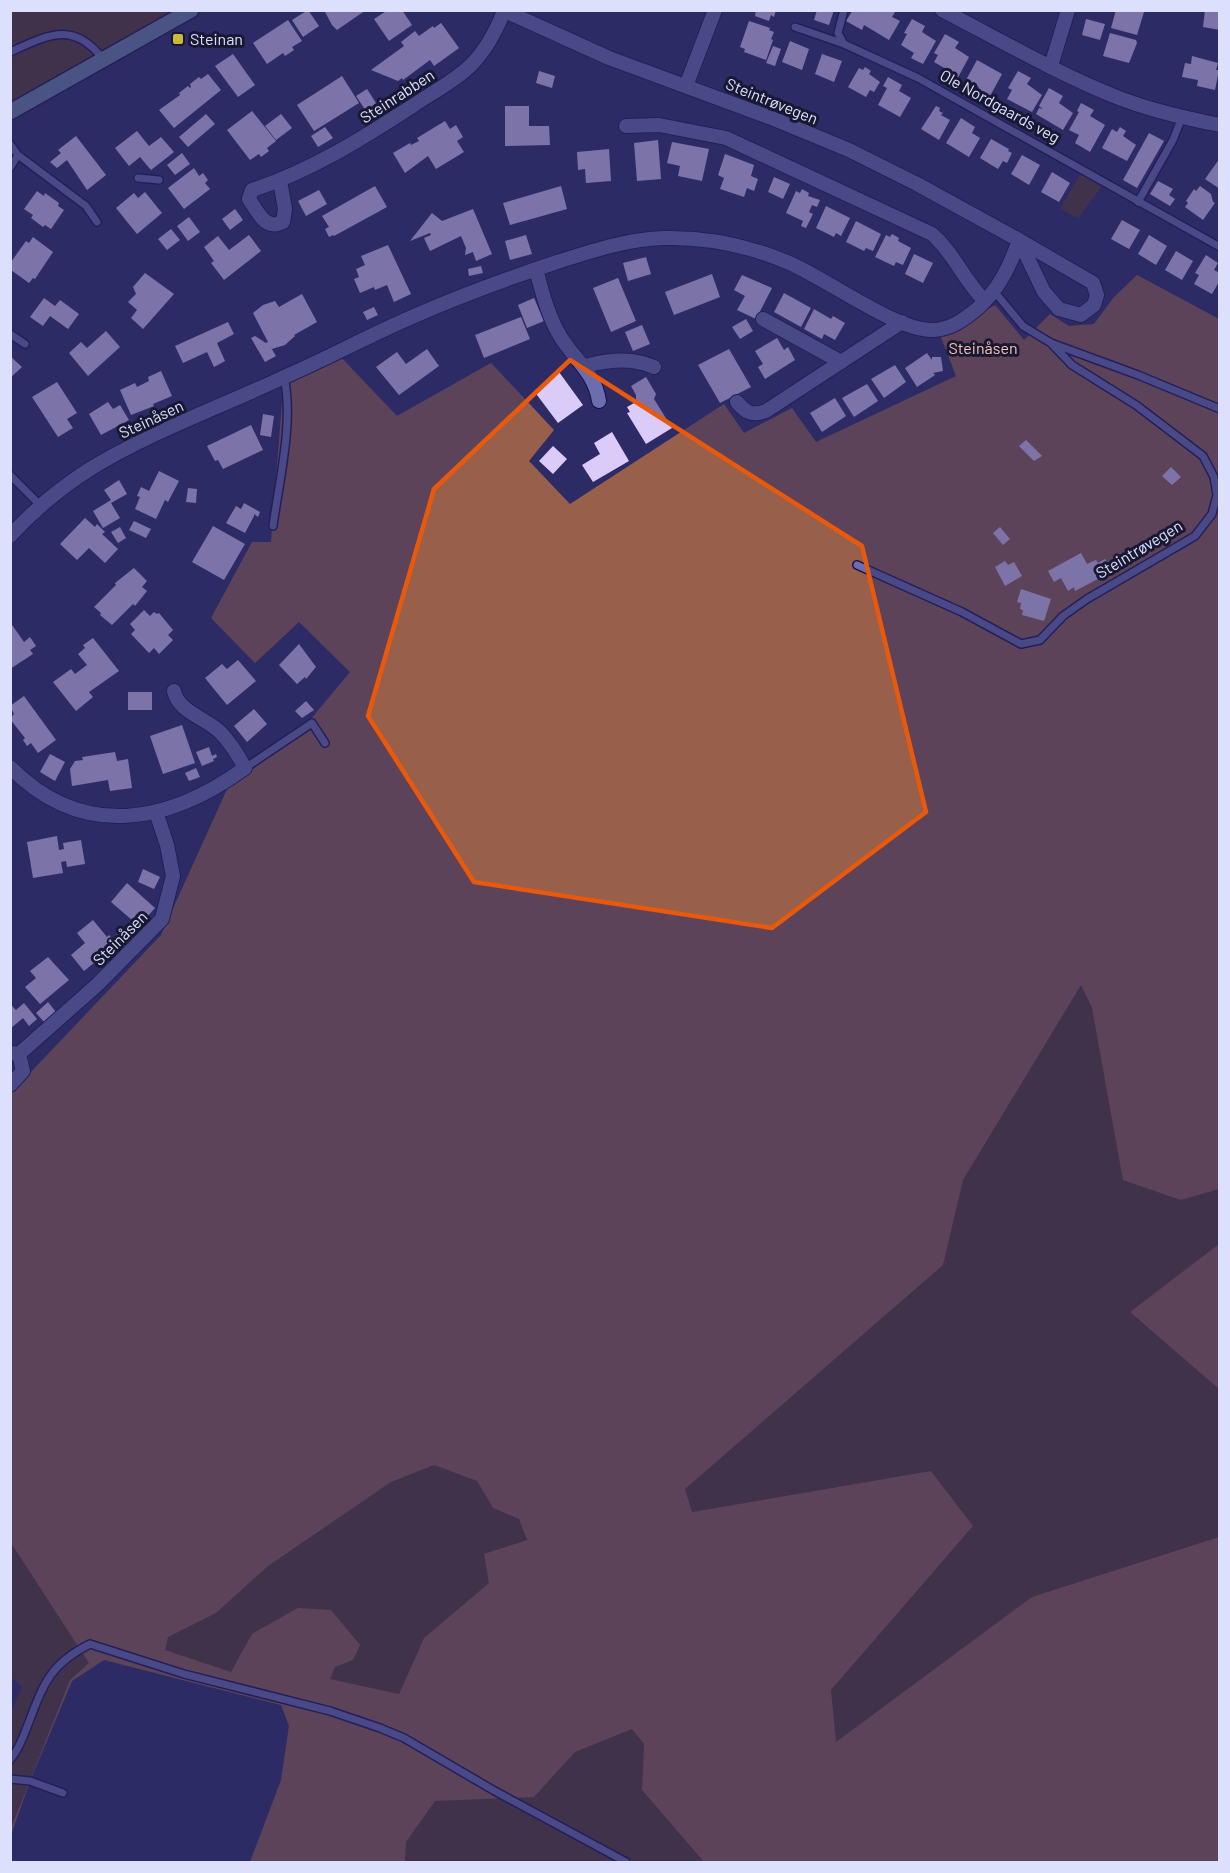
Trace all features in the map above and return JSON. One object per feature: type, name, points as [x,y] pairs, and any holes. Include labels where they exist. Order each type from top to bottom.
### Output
[{"type":"main road","points":[[10,112],[105,61],[191,10]]},
{"type":"street","points":[[686,86],[715,10]]},
{"type":"street","points":[[942,10],[1115,97],[1182,117],[1220,125]]},
{"type":"street","points":[[1051,66],[1068,10]]},
{"type":"street","name":"Steintrøvegen","points":[[504,11],[609,58],[774,119],[849,150],[917,184],[1019,240],[1093,283],[1097,295],[1090,310],[1081,315],[1075,315],[1059,309],[1036,280],[1019,240]]},
{"type":"street","name":"Steinrabben","points":[[280,181],[322,161],[374,131],[458,77],[490,42],[504,11]]},
{"type":"street","points":[[626,126],[659,125],[726,138],[932,234],[944,245],[963,276],[990,296]]},
{"type":"street","name":"Steinåsen","points":[[10,536],[69,483],[122,450],[414,316],[536,269],[631,241],[674,238],[732,244],[759,251],[790,263],[903,322],[918,328],[941,329],[967,318],[990,296],[1012,260],[1019,240]]},
{"type":"street","points":[[536,269],[553,324],[572,353],[585,366],[599,401]]},
{"type":"street","points":[[763,320],[842,362]]},
{"type":"street","points":[[736,402],[745,412],[751,414],[766,411],[903,322]]},
{"type":"street","points":[[585,366],[625,360],[637,361],[654,367]]},
{"type":"street","points":[[10,767],[37,790],[68,807],[102,816],[156,812],[197,798],[245,768],[219,731],[182,706],[176,700],[174,692]]},
{"type":"street","name":"Steinåsen","points":[[10,1085],[23,1071],[15,1053],[98,984],[162,919],[173,876],[167,845],[156,812]]},
{"type":"lane","points":[[844,10],[838,33],[844,44]]},
{"type":"lane","name":"Ole Nordgaards veg","points":[[795,27],[844,44],[918,78],[1220,247]]},
{"type":"lane","points":[[10,52],[54,34],[67,33],[79,36],[105,61]]},
{"type":"lane","points":[[1138,201],[1173,140],[1182,117]]},
{"type":"lane","points":[[10,144],[18,155],[86,206],[97,222]]},
{"type":"lane","points":[[10,168],[18,155]]},
{"type":"lane","points":[[138,178],[159,180]]},
{"type":"lane","name":"Steintrøvegen","points":[[990,296],[1023,326],[1051,343],[1220,409]]},
{"type":"lane","points":[[10,334],[25,344]]},
{"type":"lane","name":"Steintrøvegen","points":[[857,565],[962,612],[1021,644],[1040,640],[1064,616],[1087,599],[1195,536],[1212,514],[1217,495],[1214,477],[1203,456],[1136,405],[1072,365],[1051,343]]},
{"type":"lane","points":[[273,526],[287,420],[287,389],[284,377]]},
{"type":"lane","points":[[10,475],[41,506]]},
{"type":"lane","points":[[245,768],[312,723],[325,743]]},
{"type":"lane","points":[[10,1760],[21,1742],[51,1673],[70,1654],[90,1644],[184,1674],[330,1711],[380,1728],[404,1738],[626,1863]]},
{"type":"lane","points":[[10,1779],[30,1781],[63,1793]]},
{"type":"highlighted area","points":[[570,360],[862,546],[926,812],[772,928],[474,882],[368,716],[434,489]]},
{"type":"shaded area","points":[[11,11],[171,11],[11,111]]},
{"type":"shaded area","points":[[1081,173],[1103,185],[1078,218],[1060,209]]},
{"type":"shaded area","points":[[1081,985],[1181,1200],[1219,1189],[1219,1244],[1130,1312],[1219,1389],[1219,1537],[1032,1597],[836,1742],[831,1690],[973,1526],[931,1471],[692,1512],[685,1489],[943,1265],[963,1180]]},
{"type":"shaded area","points":[[434,1465],[477,1481],[493,1508],[519,1519],[527,1541],[489,1583],[424,1638],[399,1694],[330,1679],[335,1667],[252,1634],[231,1672],[164,1650],[168,1637],[216,1613],[268,1566],[391,1482]]},
{"type":"shaded area","points":[[11,1543],[90,1663],[70,1680],[11,1828],[11,1712],[22,1687],[11,1677]]},
{"type":"shaded area","points":[[632,1729],[644,1744],[642,1790],[704,1862],[405,1862],[406,1842],[435,1801],[534,1797],[575,1752]]},
{"type":"green space","points":[[1137,275],[1219,319],[1219,1189],[1181,1200],[1123,1180],[1092,1008],[1081,985],[963,1180],[943,1265],[685,1489],[692,1512],[931,1471],[973,1526],[831,1690],[836,1742],[1032,1597],[1219,1537],[1219,1862],[704,1862],[642,1790],[644,1744],[632,1729],[575,1752],[534,1797],[435,1801],[406,1842],[405,1862],[250,1862],[281,1780],[289,1726],[281,1705],[104,1660],[72,1681],[30,1781],[11,1835],[11,1828],[70,1680],[89,1663],[11,1543],[11,1093],[161,935],[233,776],[301,731],[350,672],[299,622],[255,663],[211,618],[252,542],[271,542],[284,377],[336,352],[397,416],[491,363],[554,430],[529,461],[570,504],[724,404],[744,433],[792,408],[816,442],[956,376],[941,337],[995,305],[1024,340],[1050,314],[1069,326],[1094,324],[1114,297]],"holes":[[[434,1465],[477,1481],[493,1508],[519,1519],[527,1540],[484,1554],[489,1583],[424,1638],[399,1694],[330,1679],[335,1667],[353,1660],[360,1645],[331,1610],[298,1608],[252,1634],[231,1672],[165,1650],[168,1637],[216,1613],[268,1566],[391,1482]]]},
{"type":"green space","points":[[1219,1244],[1219,1389],[1130,1312]]},
{"type":"building","points":[[308,10],[319,26],[303,37],[292,20]]},
{"type":"building","points":[[324,10],[366,10],[337,30]]},
{"type":"building","points":[[388,10],[402,10],[412,25],[389,41],[374,19]]},
{"type":"building","points":[[756,10],[776,10],[774,17],[771,15],[769,21],[755,16]]},
{"type":"building","points":[[817,10],[834,10],[829,25],[814,20]]},
{"type":"building","points":[[853,10],[892,10],[895,12],[892,17],[900,21],[889,40],[864,25],[862,30],[846,21]]},
{"type":"building","points":[[1116,10],[1144,12],[1137,35],[1111,28]]},
{"type":"building","points":[[1205,10],[1220,10],[1220,30],[1203,27]]},
{"type":"building","points":[[912,19],[925,26],[922,32],[936,41],[923,64],[911,58],[914,53],[901,45],[907,34],[904,33]]},
{"type":"building","points":[[1086,19],[1105,24],[1100,40],[1082,35]]},
{"type":"building","points":[[288,20],[302,41],[292,47],[294,50],[285,56],[283,53],[267,64],[253,43]]},
{"type":"building","points":[[749,21],[770,28],[769,30],[774,32],[766,60],[744,52],[745,49],[740,47]]},
{"type":"building","points":[[441,23],[459,48],[434,66],[430,60],[403,80],[402,78],[398,81],[371,70],[404,46],[401,42],[415,31],[419,36]]},
{"type":"building","points":[[1110,33],[1136,40],[1137,43],[1129,63],[1103,56]]},
{"type":"building","points":[[945,34],[959,42],[955,48],[969,57],[956,81],[943,74],[946,69],[934,62],[938,55],[934,53]]},
{"type":"building","points":[[790,41],[809,49],[802,70],[782,62]]},
{"type":"building","points":[[773,46],[781,49],[775,66],[766,63]]},
{"type":"building","points":[[233,54],[255,85],[238,97],[215,66]]},
{"type":"building","points":[[822,54],[842,61],[834,82],[815,74]]},
{"type":"building","points":[[1192,56],[1218,63],[1215,90],[1197,86],[1198,80],[1182,77],[1185,63],[1191,64]]},
{"type":"building","points":[[977,60],[1002,74],[989,98],[977,91],[979,87],[966,80]]},
{"type":"building","points":[[865,67],[871,71],[869,74],[880,82],[874,92],[870,90],[866,97],[848,87],[859,68],[863,70]]},
{"type":"building","points":[[539,71],[555,76],[552,88],[536,83]]},
{"type":"building","points":[[1018,71],[1031,78],[1027,84],[1042,95],[1032,112],[1007,99],[1012,90],[1008,88]]},
{"type":"building","points":[[208,74],[221,90],[174,128],[159,110],[180,95],[179,93],[188,86],[190,88],[190,84],[199,77],[201,79]]},
{"type":"building","points":[[342,76],[359,103],[314,131],[297,105]]},
{"type":"building","points":[[888,77],[902,85],[899,91],[911,98],[900,117],[878,105],[887,88],[883,86]]},
{"type":"building","points":[[1049,88],[1063,96],[1059,103],[1073,113],[1063,130],[1036,114],[1039,108],[1043,109],[1039,106]]},
{"type":"building","points":[[367,89],[376,103],[366,111],[356,96]]},
{"type":"building","points":[[1081,103],[1094,110],[1090,116],[1105,125],[1090,152],[1075,143],[1079,135],[1069,130],[1079,112],[1077,111]]},
{"type":"building","points":[[505,106],[529,106],[529,126],[549,126],[550,145],[505,146]]},
{"type":"building","points":[[936,106],[943,113],[941,115],[950,120],[939,140],[921,129]]},
{"type":"building","points":[[252,111],[276,141],[261,157],[259,154],[250,160],[227,130]]},
{"type":"building","points":[[206,114],[215,124],[188,147],[179,137]]},
{"type":"building","points":[[281,114],[292,128],[276,140],[265,126]]},
{"type":"building","points":[[961,118],[975,127],[972,133],[980,138],[969,157],[946,143]]},
{"type":"building","points":[[445,121],[450,129],[456,125],[463,137],[457,141],[464,152],[436,169],[428,156],[405,173],[393,153],[410,143],[411,145],[419,141],[417,138]]},
{"type":"building","points":[[325,127],[333,138],[318,147],[311,136]]},
{"type":"building","points":[[1120,127],[1126,131],[1123,136],[1136,145],[1127,161],[1102,148],[1112,129],[1117,132]]},
{"type":"building","points":[[137,131],[149,146],[161,137],[174,152],[151,170],[140,157],[129,166],[115,148]]},
{"type":"building","points":[[1149,133],[1164,141],[1137,188],[1123,180]]},
{"type":"building","points":[[76,136],[106,175],[87,190],[67,160],[57,168],[50,162],[61,153],[58,150]]},
{"type":"building","points":[[991,139],[1012,153],[1007,163],[1003,161],[998,169],[980,158]]},
{"type":"building","points":[[658,140],[661,179],[637,181],[634,143]]},
{"type":"building","points":[[672,142],[709,149],[702,181],[678,176],[680,166],[667,163]]},
{"type":"building","points":[[609,149],[611,181],[586,183],[585,169],[578,170],[577,152]]},
{"type":"building","points":[[182,153],[190,164],[175,175],[167,165]]},
{"type":"building","points":[[725,154],[754,165],[751,176],[758,179],[754,191],[747,188],[744,197],[720,189],[724,178],[718,175]]},
{"type":"building","points":[[1022,155],[1040,165],[1029,185],[1011,174]]},
{"type":"building","points":[[1220,158],[1220,189],[1205,179]]},
{"type":"building","points":[[194,168],[199,176],[203,173],[208,180],[205,183],[210,189],[184,209],[168,188]]},
{"type":"building","points":[[1052,172],[1070,183],[1059,202],[1041,192]]},
{"type":"building","points":[[774,177],[790,184],[783,199],[768,192]]},
{"type":"building","points":[[1158,181],[1173,189],[1169,195],[1175,199],[1170,206],[1150,194]]},
{"type":"building","points":[[375,186],[387,207],[329,237],[325,229],[329,227],[322,216]]},
{"type":"building","points":[[561,186],[567,209],[510,225],[503,203]]},
{"type":"building","points":[[1200,186],[1211,194],[1215,203],[1203,220],[1185,207],[1194,189],[1196,191]]},
{"type":"building","points":[[802,189],[809,193],[808,196],[820,200],[817,207],[812,205],[809,212],[813,214],[806,228],[801,226],[803,221],[786,213],[796,191],[800,193]]},
{"type":"building","points":[[319,190],[327,204],[306,216],[298,201]]},
{"type":"building","points":[[37,191],[44,196],[45,193],[59,203],[58,206],[64,210],[51,229],[45,225],[43,227],[31,218],[33,215],[24,209]]},
{"type":"building","points":[[145,192],[162,213],[137,234],[116,208],[134,193],[138,198]]},
{"type":"building","points":[[826,206],[850,218],[841,236],[836,233],[834,237],[816,228]]},
{"type":"building","points":[[235,209],[243,220],[230,230],[222,219]]},
{"type":"building","points":[[473,209],[492,254],[476,261],[473,252],[465,255],[466,248],[461,236],[430,251],[424,238],[431,235],[430,233],[410,241],[432,213],[442,221]]},
{"type":"building","points":[[189,217],[200,232],[188,241],[177,226]]},
{"type":"building","points":[[1122,220],[1140,230],[1129,249],[1111,239]]},
{"type":"building","points":[[856,221],[881,234],[873,251],[866,248],[864,251],[846,242]]},
{"type":"building","points":[[171,229],[180,240],[167,250],[158,239]]},
{"type":"building","points":[[892,234],[899,238],[898,241],[911,248],[903,265],[896,262],[894,266],[875,257],[886,235],[890,237]]},
{"type":"building","points":[[249,235],[261,251],[224,280],[211,263],[214,261],[204,247],[218,236],[229,250]]},
{"type":"building","points":[[526,235],[532,254],[510,260],[505,241]]},
{"type":"building","points":[[1149,235],[1167,246],[1156,265],[1138,254]]},
{"type":"building","points":[[33,237],[53,252],[35,279],[33,278],[29,283],[11,270],[11,262],[26,241],[29,243]]},
{"type":"building","points":[[388,245],[411,294],[394,302],[387,285],[360,293],[354,279],[359,277],[356,269],[365,265],[361,256]]},
{"type":"building","points":[[1176,251],[1193,261],[1182,280],[1165,270]]},
{"type":"building","points":[[914,254],[933,263],[923,283],[905,274]]},
{"type":"building","points":[[1206,255],[1218,263],[1214,270],[1220,273],[1220,280],[1212,294],[1194,284],[1199,275],[1195,273]]},
{"type":"building","points":[[646,257],[651,274],[628,281],[623,263]]},
{"type":"building","points":[[481,266],[483,273],[469,276],[468,269]]},
{"type":"building","points":[[145,273],[174,294],[143,329],[131,318],[137,310],[128,302],[136,294],[133,287]]},
{"type":"building","points":[[712,274],[720,297],[674,315],[665,292]]},
{"type":"building","points":[[742,275],[772,288],[756,319],[737,310],[745,296],[734,290]]},
{"type":"building","points":[[618,278],[636,321],[611,332],[593,288]]},
{"type":"building","points":[[784,293],[811,308],[801,327],[774,312]]},
{"type":"building","points":[[302,294],[317,322],[294,335],[285,345],[272,349],[270,346],[276,356],[265,362],[251,338],[255,336],[268,342],[253,313],[263,305],[275,301],[279,307]]},
{"type":"building","points":[[44,298],[55,306],[60,300],[79,314],[68,329],[50,316],[43,326],[30,317]]},
{"type":"building","points":[[534,298],[544,321],[527,328],[518,305]]},
{"type":"building","points":[[374,307],[378,315],[367,320],[363,312]]},
{"type":"building","points":[[814,309],[831,319],[833,316],[845,323],[835,340],[824,334],[822,339],[804,329]]},
{"type":"building","points":[[521,317],[530,339],[484,358],[475,335]]},
{"type":"building","points":[[746,319],[753,331],[740,339],[732,327]]},
{"type":"building","points":[[228,322],[234,334],[217,343],[225,361],[214,367],[207,352],[183,363],[175,346]]},
{"type":"building","points":[[642,325],[650,344],[633,351],[625,332]]},
{"type":"building","points":[[106,331],[120,347],[88,376],[69,353],[81,342],[87,348]]},
{"type":"building","points":[[777,338],[784,350],[788,347],[795,360],[765,379],[758,367],[763,364],[755,351]]},
{"type":"building","points":[[427,349],[439,366],[399,395],[376,367],[397,352],[406,364]]},
{"type":"building","points":[[729,349],[751,387],[720,403],[698,365]]},
{"type":"building","points":[[927,353],[932,360],[932,357],[941,357],[943,371],[933,373],[935,375],[917,387],[905,368]]},
{"type":"building","points":[[10,356],[22,367],[10,378]]},
{"type":"building","points":[[895,365],[906,382],[884,398],[871,379]]},
{"type":"building","points":[[161,371],[172,396],[131,415],[120,390],[135,383],[137,387],[149,381],[148,377]]},
{"type":"building","points":[[559,372],[583,405],[558,423],[534,391]]},
{"type":"building","points":[[646,377],[656,394],[654,399],[672,428],[646,444],[627,413],[630,412],[627,407],[636,402],[636,395],[631,386]]},
{"type":"building","points":[[57,382],[77,413],[67,419],[73,428],[58,437],[32,397]]},
{"type":"building","points":[[867,384],[878,401],[854,417],[842,398]]},
{"type":"building","points":[[835,398],[846,416],[822,432],[810,413]]},
{"type":"building","points":[[108,402],[113,409],[120,405],[129,420],[101,435],[89,414]]},
{"type":"building","points":[[263,414],[274,416],[271,437],[260,435]]},
{"type":"building","points":[[251,425],[263,450],[223,469],[218,460],[215,461],[207,446]]},
{"type":"building","points":[[612,432],[629,461],[593,482],[582,465],[600,454],[594,443]]},
{"type":"building","points":[[1026,440],[1042,456],[1034,461],[1019,446]]},
{"type":"building","points":[[553,446],[567,459],[553,474],[539,461]]},
{"type":"building","points":[[1171,467],[1181,477],[1172,485],[1162,476]]},
{"type":"building","points":[[159,471],[179,481],[168,502],[165,500],[156,519],[135,509],[141,487],[149,491]]},
{"type":"building","points":[[119,480],[127,494],[111,503],[120,518],[103,528],[93,511],[111,500],[104,490]]},
{"type":"building","points":[[188,488],[197,489],[196,503],[186,502]]},
{"type":"building","points":[[244,503],[260,512],[258,517],[254,514],[245,533],[226,523],[236,506],[241,509]]},
{"type":"building","points":[[85,518],[95,527],[97,524],[105,532],[102,534],[118,549],[105,563],[89,548],[77,560],[60,544]]},
{"type":"building","points":[[134,521],[151,529],[146,538],[129,530]]},
{"type":"building","points":[[213,526],[245,544],[224,580],[192,562]]},
{"type":"building","points":[[120,527],[126,538],[118,543],[111,532]]},
{"type":"building","points":[[1000,527],[1010,539],[1003,545],[993,533]]},
{"type":"building","points":[[1081,553],[1087,564],[1096,560],[1098,563],[1105,559],[1111,572],[1075,591],[1074,587],[1068,591],[1061,578],[1054,582],[1048,571]]},
{"type":"building","points":[[1005,561],[1008,565],[1014,562],[1022,576],[1005,586],[995,567]]},
{"type":"building","points":[[134,568],[147,581],[142,587],[147,591],[135,606],[133,604],[112,625],[94,607],[116,585],[115,583]]},
{"type":"building","points":[[1021,589],[1051,599],[1044,621],[1022,615],[1021,603],[1017,602]]},
{"type":"building","points":[[144,610],[150,616],[154,612],[159,613],[173,630],[168,635],[173,640],[159,654],[154,648],[149,653],[131,634],[135,630],[130,624]]},
{"type":"building","points":[[10,622],[24,642],[30,637],[36,646],[30,650],[33,654],[10,669]]},
{"type":"building","points":[[93,638],[119,671],[89,692],[93,697],[76,711],[53,682],[71,669],[75,674],[87,665],[78,654],[85,648],[83,645]]},
{"type":"building","points":[[299,644],[316,667],[306,679],[305,677],[297,684],[279,665]]},
{"type":"building","points":[[238,660],[256,681],[227,705],[205,678],[222,664],[227,669]]},
{"type":"building","points":[[128,692],[152,692],[152,710],[128,710]]},
{"type":"building","points":[[24,696],[56,740],[38,753],[31,743],[27,746],[23,740],[25,738],[10,719],[14,714],[10,706]]},
{"type":"building","points":[[306,701],[314,710],[302,718],[295,711]]},
{"type":"building","points":[[254,709],[267,724],[247,742],[234,726]]},
{"type":"building","points":[[182,725],[195,763],[163,774],[150,736]]},
{"type":"building","points":[[209,747],[212,756],[216,754],[217,757],[213,759],[214,761],[202,766],[196,752]]},
{"type":"building","points":[[115,752],[117,761],[128,759],[132,788],[110,791],[108,780],[72,786],[70,769],[75,761],[83,760],[82,757]]},
{"type":"building","points":[[50,754],[65,762],[55,781],[40,772]]},
{"type":"building","points":[[196,768],[200,777],[189,781],[185,773]]},
{"type":"building","points":[[57,836],[59,850],[64,849],[63,843],[81,840],[85,864],[67,867],[66,861],[61,862],[63,873],[33,878],[27,842]]},
{"type":"building","points":[[143,869],[160,877],[154,889],[138,882]]},
{"type":"building","points":[[127,883],[155,908],[139,926],[111,902]]},
{"type":"building","points":[[93,920],[107,937],[109,935],[116,943],[84,971],[71,955],[85,943],[77,933]]},
{"type":"building","points":[[123,928],[135,939],[123,953],[114,944],[117,942],[113,938]]},
{"type":"building","points":[[48,957],[69,980],[40,1004],[25,987],[36,978],[30,971]]},
{"type":"building","points":[[48,1002],[56,1012],[45,1023],[36,1013]]},
{"type":"building","points":[[24,1003],[37,1019],[29,1026],[23,1018],[10,1029],[10,1004],[16,1010]]},
{"type":"place","name":"Steinan","points":[[178,39]]}]
